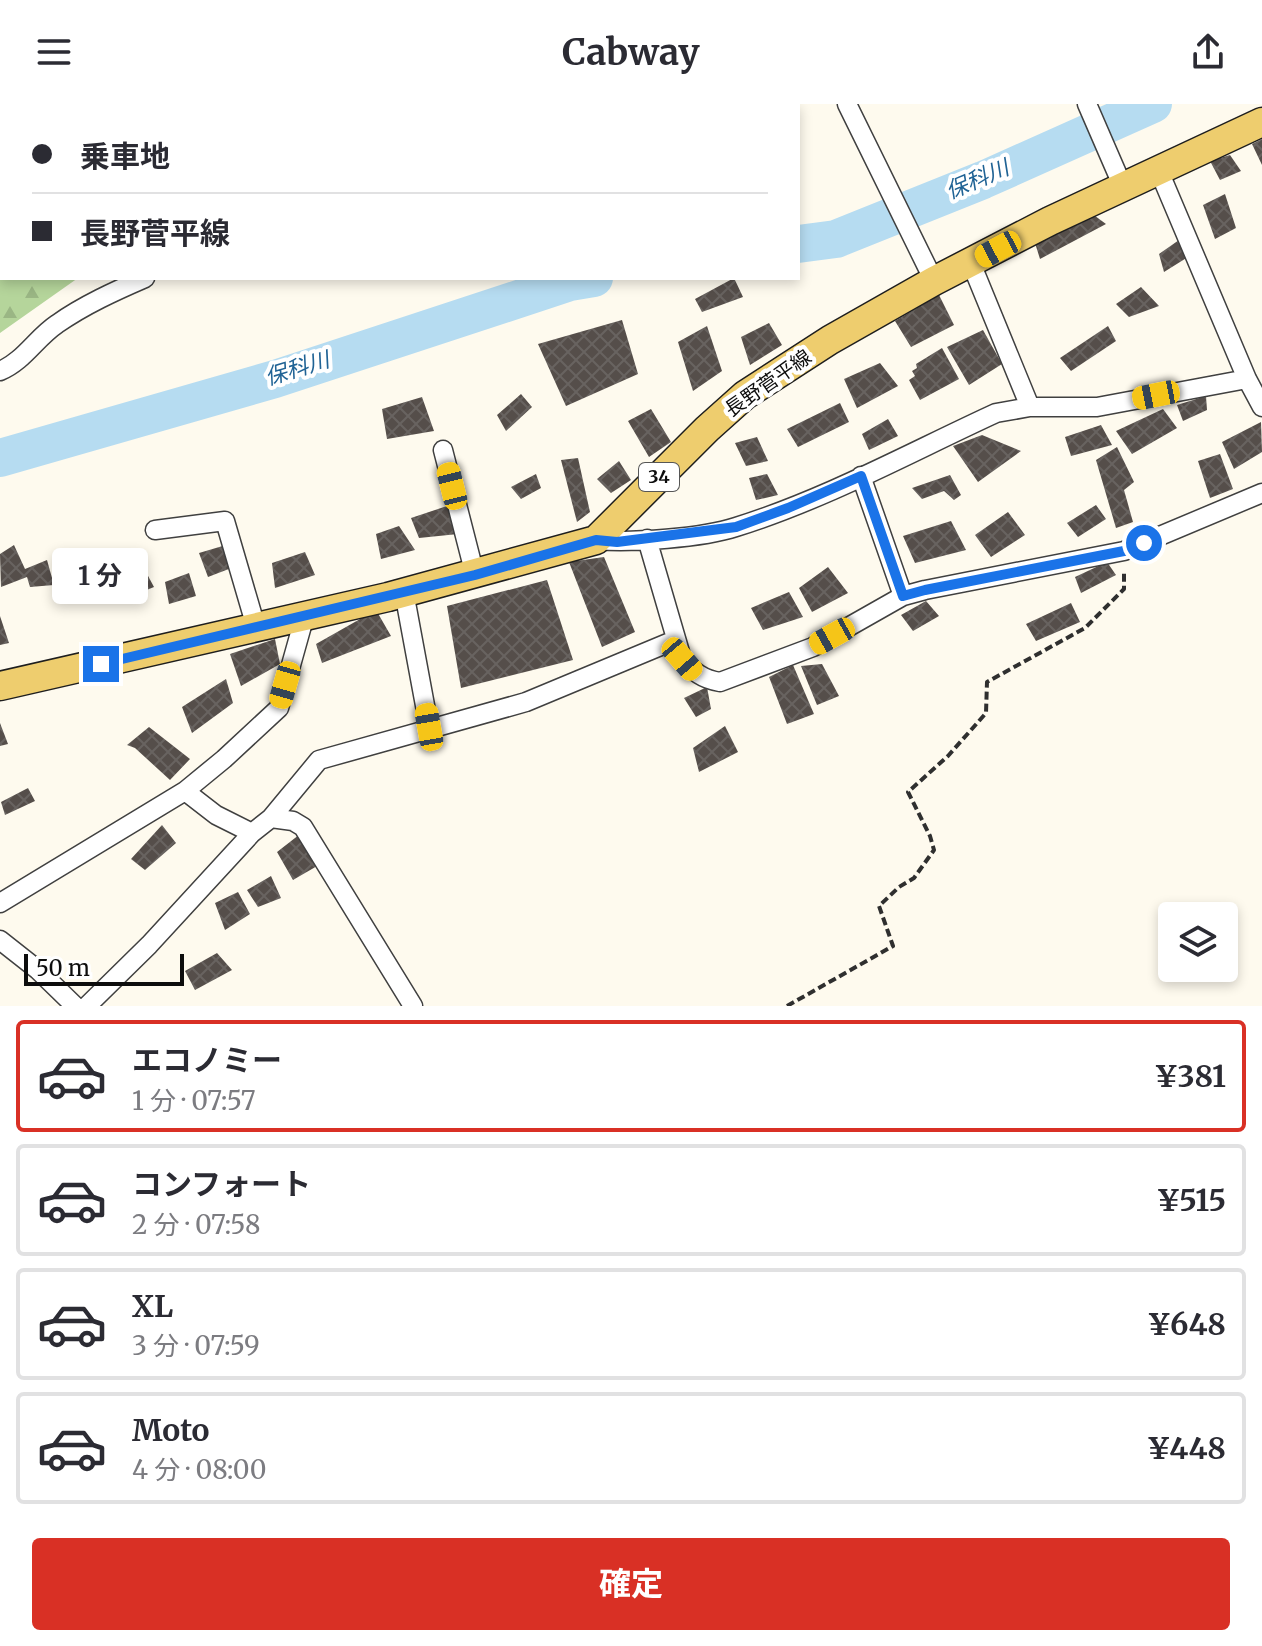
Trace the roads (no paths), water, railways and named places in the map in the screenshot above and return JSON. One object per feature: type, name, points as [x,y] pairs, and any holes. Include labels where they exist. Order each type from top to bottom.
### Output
[{"type":"main road","name":"長野菅平線","points":[[0,686],[475,575],[596,540],[745,395],[830,340],[1121,182],[1159,171],[1262,122]]},
{"type":"street","points":[[847,104],[934,281]]},
{"type":"street","points":[[1089,111],[1121,182]]},
{"type":"street","points":[[1159,171],[1247,379],[1262,407]]},
{"type":"street","points":[[971,263],[1030,407]]},
{"type":"street","points":[[0,371],[13,365],[55,325],[105,295],[140,280]]},
{"type":"street","points":[[596,540],[617,542],[736,527],[861,476],[996,413],[1030,407],[1097,407],[1247,379]]},
{"type":"street","points":[[443,450],[475,575]]},
{"type":"street","points":[[861,476],[903,596]]},
{"type":"street","points":[[647,539],[682,659],[694,673],[720,682],[813,647],[903,596],[1124,551],[1262,493]]},
{"type":"street","points":[[155,530],[225,521],[256,627]]},
{"type":"street","points":[[404,592],[429,727]]},
{"type":"street","points":[[0,903],[185,791],[279,708],[305,615]]},
{"type":"street","points":[[87,1006],[149,945],[252,833],[271,818],[319,760],[526,702],[675,640]]},
{"type":"street","points":[[185,791],[216,815],[252,833]]},
{"type":"street","points":[[271,818],[293,821],[303,827],[413,1006]]},
{"type":"street","points":[[0,940],[38,970],[75,1006]]},
{"type":"waterway","name":"保科川","points":[[800,244],[836,239],[983,180],[1153,104]]},
{"type":"waterway","name":"保科川","points":[[0,458],[275,379],[582,280]]}]
